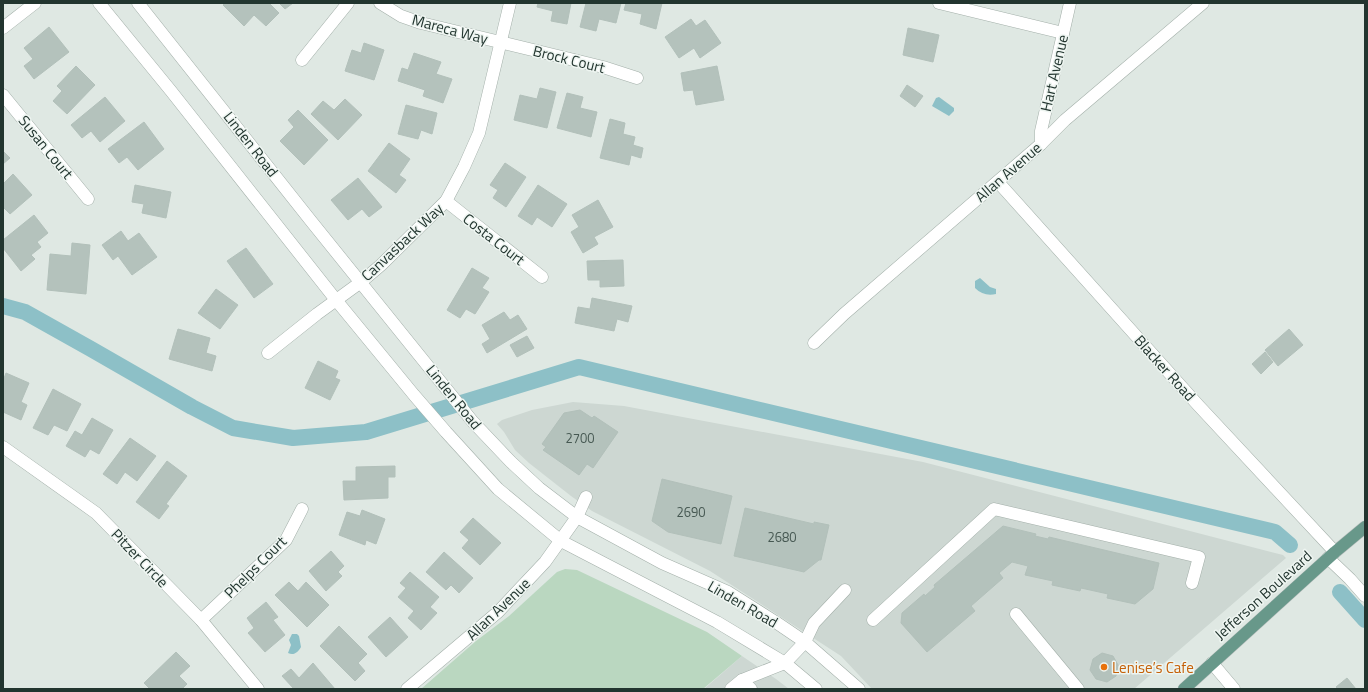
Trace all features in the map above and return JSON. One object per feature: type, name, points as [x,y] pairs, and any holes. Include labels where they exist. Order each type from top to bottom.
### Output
[{"type":"main road","name":"Jefferson Boulevard","points":[[1184,689],[1331,555],[1365,527]]},
{"type":"street","points":[[3,28],[35,3]]},
{"type":"street","name":"Linden Road","points":[[99,3],[171,90],[336,300],[414,395],[498,489],[561,541],[717,622],[784,663],[816,689]]},
{"type":"street","name":"Linden Road","points":[[138,3],[473,422],[511,462],[539,488],[577,518],[662,563],[728,592],[805,642],[859,689]]},
{"type":"street","points":[[302,60],[348,3]]},
{"type":"street","name":"Mareca Way","points":[[380,3],[401,16],[421,23],[500,43]]},
{"type":"street","name":"Canvasback Way","points":[[268,353],[381,265],[446,201],[464,167],[479,133],[510,3]]},
{"type":"street","points":[[938,3],[1063,33]]},
{"type":"street","name":"Hart Avenue","points":[[1041,144],[1042,125],[1070,3]]},
{"type":"street","name":"Allan Avenue","points":[[814,343],[862,299],[1041,144],[1065,120],[1203,3]]},
{"type":"street","name":"Brock Court","points":[[500,43],[602,67],[637,78]]},
{"type":"street","name":"Susan Court","points":[[3,95],[88,199]]},
{"type":"street","name":"Blacker Road","points":[[998,182],[1331,555],[1365,596]]},
{"type":"street","name":"Costa Court","points":[[446,201],[542,277]]},
{"type":"street","name":"Pitzer Circle","points":[[3,447],[96,513],[201,620],[258,689]]},
{"type":"street","name":"Allan Avenue","points":[[407,689],[498,612],[545,562],[577,518],[586,497]]},
{"type":"street","name":"Phelps Court","points":[[201,620],[286,540],[302,509]]},
{"type":"street","points":[[873,620],[994,509],[1199,556],[1192,583]]},
{"type":"street","points":[[731,689],[742,680],[784,663],[805,642],[814,623],[845,590]]},
{"type":"street","points":[[1016,614],[1078,689]]},
{"type":"street","points":[[1212,663],[1234,689]]},
{"type":"street","points":[[742,680],[751,689]]},
{"type":"shaded area","points":[[573,402],[624,406],[923,462],[1283,555],[1286,558],[1134,689],[872,689],[841,656],[710,571],[592,511],[529,463],[515,450],[504,432],[497,424],[502,420],[532,410]]},
{"type":"shaded area","points":[[742,656],[776,679],[789,689],[704,689]]},
{"type":"green space","points":[[565,569],[577,570],[707,632],[742,656],[703,689],[421,689],[476,641],[509,616],[557,572]]},
{"type":"water","points":[[939,97],[954,108],[954,111],[949,116],[932,106],[936,98]]},
{"type":"water","points":[[980,278],[990,287],[996,289],[996,294],[985,294],[975,288],[975,281]]},
{"type":"water","points":[[292,634],[297,634],[299,636],[301,647],[294,654],[288,653],[291,645],[289,640]]},
{"type":"building","points":[[225,3],[269,3],[279,13],[266,26],[254,15],[244,26],[223,5]]},
{"type":"building","points":[[279,3],[293,3],[285,9]]},
{"type":"building","points":[[538,3],[571,3],[567,24],[551,21],[553,11],[537,7]]},
{"type":"building","points":[[586,3],[621,3],[616,23],[599,19],[596,31],[580,27]]},
{"type":"building","points":[[626,3],[662,3],[656,29],[640,24],[642,14],[624,10]]},
{"type":"building","points":[[691,19],[696,26],[705,20],[721,43],[700,58],[694,48],[679,58],[665,37]]},
{"type":"building","points":[[49,27],[69,52],[34,79],[24,66],[33,59],[24,48]]},
{"type":"building","points":[[908,28],[939,35],[933,62],[903,55]]},
{"type":"building","points":[[364,43],[384,50],[374,80],[345,71],[352,50],[361,53]]},
{"type":"building","points":[[414,53],[441,62],[436,74],[452,79],[443,103],[423,96],[425,90],[398,81],[402,68],[408,70]]},
{"type":"building","points":[[76,66],[95,85],[67,114],[53,101],[62,91],[57,86]]},
{"type":"building","points":[[717,66],[724,100],[696,105],[693,90],[684,91],[681,73]]},
{"type":"building","points":[[907,85],[923,96],[915,107],[900,96]]},
{"type":"building","points":[[540,88],[556,92],[547,128],[514,120],[520,95],[537,99]]},
{"type":"building","points":[[567,93],[583,97],[580,108],[597,112],[591,137],[557,128]]},
{"type":"building","points":[[105,97],[125,121],[100,142],[91,131],[82,138],[71,125]]},
{"type":"building","points":[[345,99],[362,115],[338,140],[311,114],[323,101],[334,110]]},
{"type":"building","points":[[406,105],[437,113],[432,134],[421,130],[418,139],[398,134]]},
{"type":"building","points":[[298,110],[328,140],[304,165],[280,141],[294,127],[288,120]]},
{"type":"building","points":[[610,119],[625,123],[623,134],[635,137],[633,145],[643,148],[641,158],[631,155],[629,165],[600,158]]},
{"type":"building","points":[[144,122],[164,149],[138,170],[127,157],[119,163],[108,149]]},
{"type":"building","points":[[389,143],[410,159],[399,175],[406,180],[396,193],[368,171]]},
{"type":"building","points":[[3,151],[10,158],[3,164]]},
{"type":"building","points":[[505,163],[526,177],[506,207],[493,198],[498,190],[490,185]]},
{"type":"building","points":[[13,174],[32,195],[10,214],[3,207],[3,184]]},
{"type":"building","points":[[358,178],[382,207],[369,217],[362,209],[348,220],[331,200]]},
{"type":"building","points":[[135,185],[171,192],[166,218],[142,213],[144,204],[132,202]]},
{"type":"building","points":[[538,185],[567,204],[552,227],[537,217],[532,225],[518,216]]},
{"type":"building","points":[[598,200],[613,227],[594,237],[598,244],[583,253],[571,232],[579,227],[572,215]]},
{"type":"building","points":[[34,215],[48,233],[37,242],[41,247],[31,255],[35,259],[21,271],[3,248],[3,240]]},
{"type":"building","points":[[121,231],[128,241],[139,233],[157,257],[132,275],[118,256],[113,260],[102,245]]},
{"type":"building","points":[[72,243],[90,245],[86,294],[47,290],[50,254],[71,256]]},
{"type":"building","points":[[246,248],[273,284],[254,298],[227,261]]},
{"type":"building","points":[[623,260],[624,286],[600,287],[600,280],[588,280],[587,261]]},
{"type":"building","points":[[472,268],[489,278],[482,288],[489,292],[475,314],[466,309],[460,318],[447,310]]},
{"type":"building","points":[[216,289],[238,305],[220,329],[198,313]]},
{"type":"building","points":[[592,298],[632,306],[628,322],[617,319],[614,331],[575,323],[578,307],[590,309]]},
{"type":"building","points":[[504,312],[510,320],[518,315],[527,329],[487,353],[482,344],[490,339],[482,325]]},
{"type":"building","points":[[178,329],[210,338],[206,353],[216,356],[212,371],[169,359]]},
{"type":"building","points":[[1289,329],[1303,345],[1278,366],[1265,350]]},
{"type":"building","points":[[527,336],[534,348],[517,357],[510,345]]},
{"type":"building","points":[[1265,352],[1273,362],[1261,374],[1252,364]]},
{"type":"building","points":[[318,361],[338,371],[335,378],[340,380],[330,400],[305,388]]},
{"type":"building","points":[[6,373],[29,383],[21,402],[27,405],[21,420],[3,412],[3,381]]},
{"type":"building","points":[[53,389],[81,404],[67,431],[54,425],[48,435],[33,428]]},
{"type":"building","points":[[580,410],[592,418],[594,416],[618,432],[593,468],[587,464],[579,475],[543,450],[546,447],[542,444],[564,413]]},
{"type":"building","points":[[92,418],[113,430],[99,454],[90,449],[85,457],[66,446],[75,431],[82,435]]},
{"type":"building","points":[[130,438],[156,456],[137,481],[125,472],[117,484],[103,474]]},
{"type":"building","points":[[167,461],[187,476],[166,504],[169,506],[159,519],[136,502]]},
{"type":"building","points":[[395,466],[395,477],[388,477],[388,498],[344,500],[343,481],[356,481],[356,467]]},
{"type":"building","points":[[662,479],[732,496],[721,544],[668,532],[652,521]]},
{"type":"building","points":[[745,508],[814,524],[814,522],[829,525],[821,560],[804,572],[734,556]]},
{"type":"building","points":[[362,510],[385,519],[376,544],[366,540],[365,545],[339,535],[347,512],[360,516]]},
{"type":"building","points":[[473,518],[501,543],[480,565],[462,548],[469,540],[460,532]]},
{"type":"building","points":[[1003,526],[1036,534],[1035,536],[1048,539],[1049,537],[1159,563],[1153,589],[1135,604],[1107,598],[1108,594],[1081,588],[1080,591],[1052,585],[1053,581],[1025,575],[1028,566],[1012,562],[999,573],[1003,578],[971,606],[975,611],[927,652],[901,623],[902,613],[924,594],[925,596],[935,587],[934,585]]},
{"type":"building","points":[[331,551],[344,566],[338,572],[342,576],[326,591],[309,571]]},
{"type":"building","points":[[444,552],[473,578],[459,593],[451,585],[446,590],[426,572]]},
{"type":"building","points":[[410,572],[439,597],[430,607],[437,613],[421,630],[408,618],[414,611],[398,597],[406,588],[400,583]]},
{"type":"building","points":[[289,582],[298,591],[306,582],[329,605],[307,627],[275,595]]},
{"type":"building","points":[[266,602],[278,617],[273,620],[285,635],[265,652],[248,633],[254,628],[247,618]]},
{"type":"building","points":[[390,617],[408,637],[386,657],[368,637]]},
{"type":"building","points":[[339,626],[367,654],[358,663],[365,671],[355,681],[320,646]]},
{"type":"building","points":[[176,652],[190,666],[179,676],[187,684],[182,689],[150,689],[144,683]]},
{"type":"building","name":"Lenise’s Cafe","points":[[1102,653],[1113,656],[1118,665],[1116,676],[1107,682],[1096,679],[1090,670],[1093,659]]},
{"type":"building","points":[[313,663],[335,689],[294,689],[282,676],[291,669],[299,678]]},
{"type":"building","points":[[1347,678],[1356,689],[1338,689],[1336,687]]},
{"type":"waterway","points":[[3,306],[25,312],[192,407],[233,428],[293,438],[366,432],[579,367],[1275,532],[1290,545]]},
{"type":"waterway","points":[[1340,592],[1365,620]]},
{"type":"place","name":"Lenise’s Cafe","points":[[1104,667]]}]
